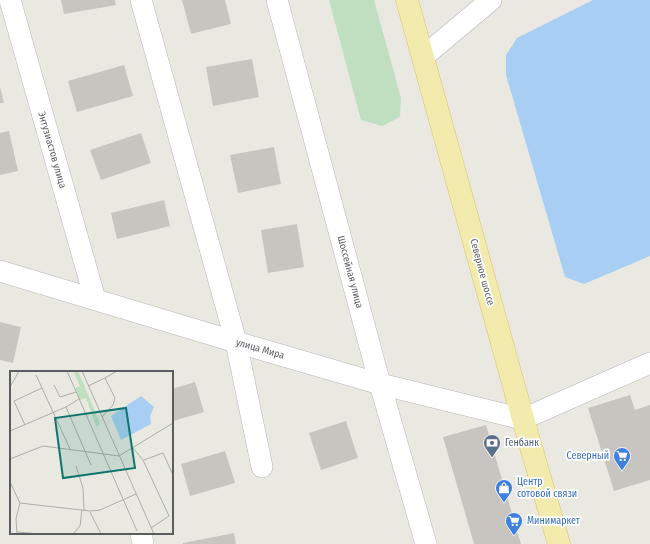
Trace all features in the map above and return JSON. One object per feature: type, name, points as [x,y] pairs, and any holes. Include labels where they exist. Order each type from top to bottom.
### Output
[{"type":"main road","name":"Северное шоссе","points":[[407,0],[559,544]]},
{"type":"street","name":"Энтузиастов улица","points":[[10,0],[95,299]]},
{"type":"street","points":[[140,0],[236,342],[262,467]]},
{"type":"street","name":"Шоссейная улица","points":[[277,0],[380,384],[426,544]]},
{"type":"street","points":[[423,57],[491,0]]},
{"type":"street","name":"улица Мира","points":[[0,271],[380,384],[523,419]]},
{"type":"street","points":[[523,419],[650,363]]},
{"type":"street","points":[[141,534],[143,544]]},
{"type":"green space","points":[[329,0],[374,0],[401,98],[400,117],[382,126],[361,120]]},
{"type":"water","points":[[593,0],[650,0],[650,256],[584,284],[565,277],[506,75],[506,55],[517,38]]},
{"type":"building","points":[[61,0],[115,0],[116,5],[64,14]]},
{"type":"building","points":[[182,0],[225,0],[231,24],[191,34]]},
{"type":"building","points":[[252,59],[259,97],[213,106],[206,67]]},
{"type":"building","points":[[124,65],[133,96],[77,112],[68,81]]},
{"type":"building","points":[[0,87],[4,103],[0,103]]},
{"type":"building","points":[[9,131],[18,171],[0,175],[0,133]]},
{"type":"building","points":[[141,133],[151,163],[101,180],[90,150]]},
{"type":"building","points":[[274,147],[281,184],[238,193],[230,155]]},
{"type":"building","points":[[164,200],[170,226],[117,239],[111,213]]},
{"type":"building","points":[[297,224],[304,267],[268,273],[261,230]]},
{"type":"building","points":[[0,322],[21,327],[13,363],[0,360]]},
{"type":"building","points":[[195,382],[204,412],[173,421],[173,389]]},
{"type":"building","points":[[630,395],[635,410],[650,405],[650,480],[614,491],[588,408]]},
{"type":"building","points":[[346,421],[358,458],[321,470],[309,433]]},
{"type":"building","points":[[486,425],[521,544],[474,544],[443,437]]},
{"type":"building","points":[[225,451],[235,483],[190,496],[181,464]]},
{"type":"building","points":[[234,533],[236,544],[183,544],[183,543]]},
{"type":"place","name":"Генбанк","points":[[492,458]]},
{"type":"place","name":"Северный","points":[[622,471]]},
{"type":"place","name":"Центр сотовой связи","points":[[504,503]]},
{"type":"place","name":"Минимаркет","points":[[514,536]]}]
